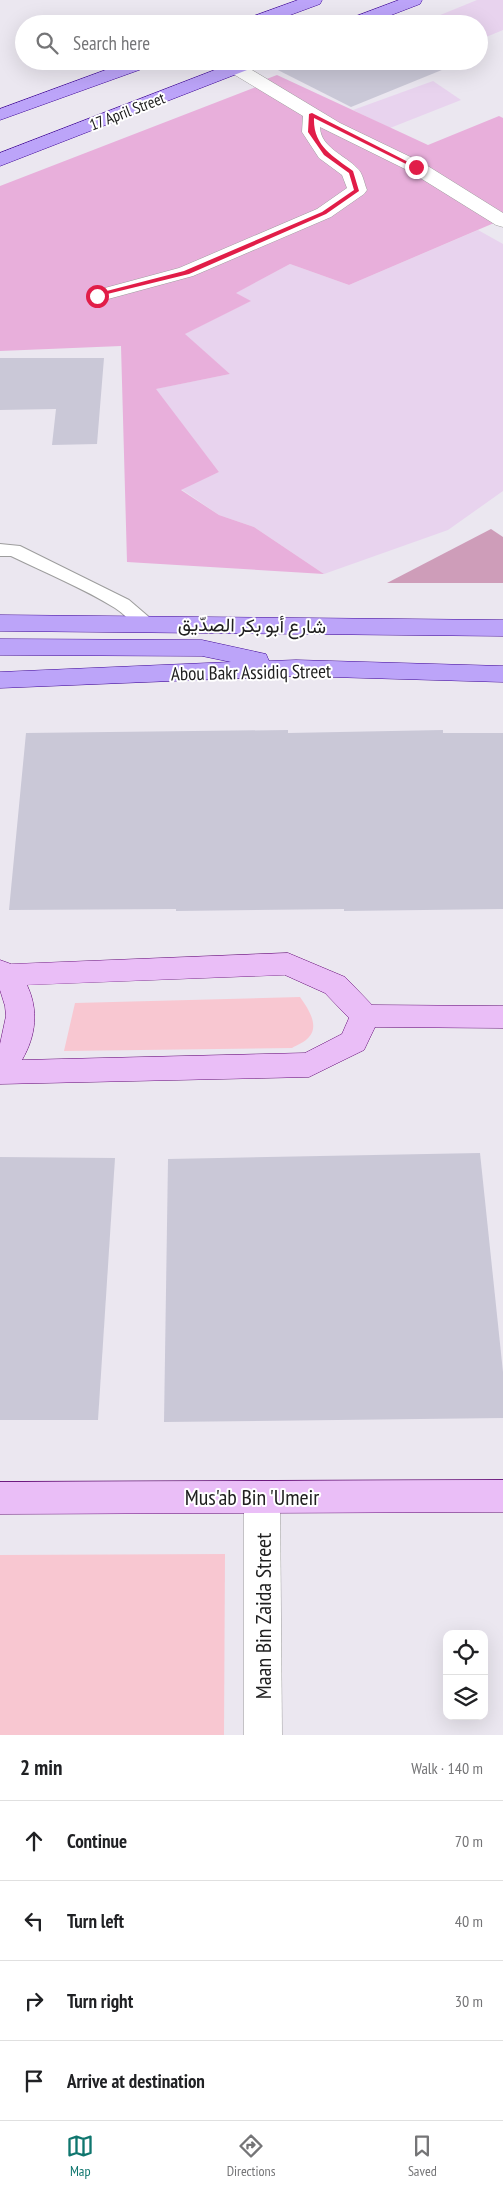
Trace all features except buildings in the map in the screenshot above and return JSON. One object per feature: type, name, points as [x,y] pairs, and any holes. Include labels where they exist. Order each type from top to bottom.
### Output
[{"type":"main road","points":[[273,15],[314,0]]},
{"type":"main road","points":[[375,15],[414,0]]},
{"type":"main road","points":[[0,116],[123,70]]},
{"type":"main road","name":"17 April Street","points":[[0,160],[231,70]]},
{"type":"main road","name":"شارع أبو بكر الصدّيق","points":[[0,623],[503,628]]},
{"type":"main road","points":[[0,647],[202,648],[296,668]]},
{"type":"main road","name":"Abou Bakr Assidiq Street","points":[[0,680],[296,668],[503,674]]},
{"type":"street","points":[[239,70],[333,127],[416,167],[503,221]]},
{"type":"street","points":[[97,296],[186,272],[324,213],[357,190],[351,172],[326,154],[311,132],[312,114]]},
{"type":"street","points":[[3,973],[288,964],[335,985],[365,1016],[503,1017]]},
{"type":"street","points":[[0,1066],[14,1048],[22,1023],[19,997],[3,973]]},
{"type":"street","points":[[0,1072],[309,1065],[354,1042],[365,1016]]},
{"type":"street","name":"Mus'ab Bin 'Umeir","points":[[0,1498],[503,1496]]},
{"type":"street","name":"Maan Bin Zaida Street","points":[[262,1497],[263,1735]]},
{"type":"lane","points":[[0,536],[7,550],[122,604],[148,624]]},
{"type":"shaded area","points":[[477,0],[503,0],[503,30],[488,36],[488,15],[440,15]]},
{"type":"shaded area","points":[[277,75],[428,145],[499,116],[503,118],[503,216],[329,120],[264,80]]},
{"type":"shaded area","points":[[433,81],[461,100],[390,128],[353,110]]},
{"type":"shaded area","points":[[256,87],[409,169],[494,223],[349,285],[290,264],[236,293],[251,301],[185,334],[230,374],[156,389],[219,472],[181,490],[219,515],[254,527],[324,574],[127,562],[121,346],[0,351],[0,186]]},
{"type":"shaded area","points":[[478,230],[503,244],[503,491],[448,530],[324,574],[254,527],[219,515],[181,489],[219,472],[155,389],[230,374],[184,334],[250,301],[235,293],[290,264],[349,285]]},
{"type":"shaded area","points":[[491,529],[503,537],[503,583],[387,583]]},
{"type":"shaded area","points":[[300,997],[311,1016],[313,1027],[307,1039],[292,1048],[64,1051],[75,1003]]},
{"type":"shaded area","points":[[225,1554],[224,1735],[0,1735],[0,1555]]},
{"type":"route","points":[[97,296],[186,272],[324,213],[357,190],[351,172],[326,154],[311,132],[312,114],[333,127],[416,167]]}]
